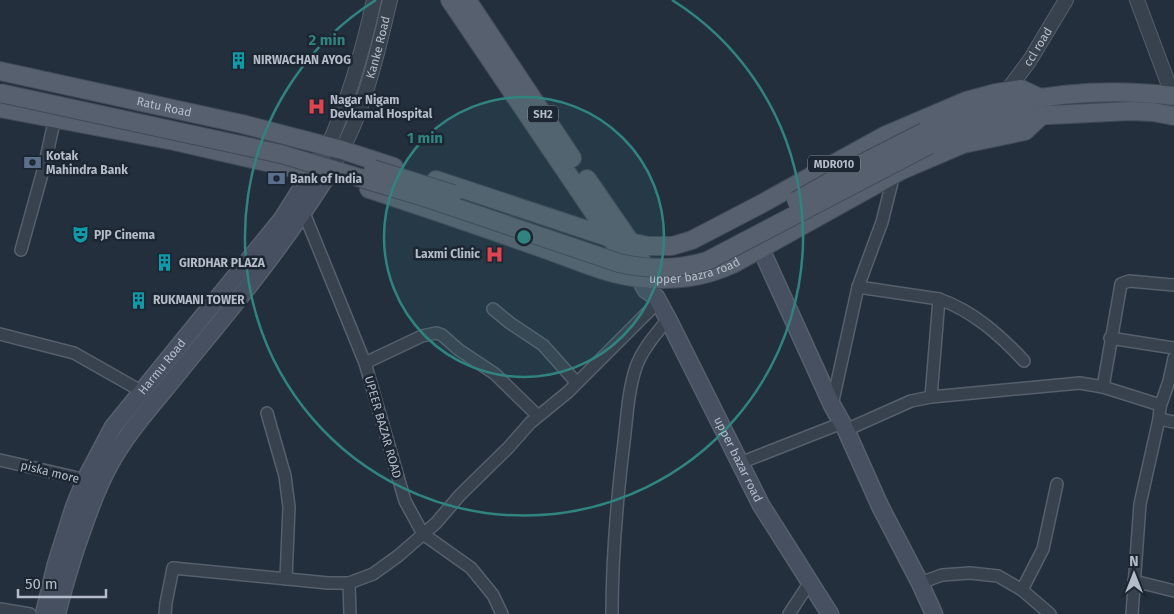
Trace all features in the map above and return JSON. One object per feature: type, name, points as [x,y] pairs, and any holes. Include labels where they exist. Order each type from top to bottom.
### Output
[{"type":"main road","name":"SH2","points":[[450,0],[570,174],[611,238]]},
{"type":"main road","name":"SH2","points":[[468,0],[631,243]]},
{"type":"main road","name":"Ratu Road","points":[[0,71],[242,124],[335,148]]},
{"type":"main road","points":[[0,82],[284,143],[426,184],[609,248],[658,257],[684,255],[703,250],[765,219],[861,164],[926,139],[1010,120],[1041,107],[1131,92],[1174,97]]},
{"type":"main road","name":"upper bazra road","points":[[320,174],[445,214],[597,268],[646,279],[678,279],[704,275],[727,267],[894,174],[963,144],[1025,131],[1041,107],[1021,89],[966,101],[884,136],[692,240],[672,246],[659,247],[611,238],[335,148]]},
{"type":"main road","points":[[0,93],[281,154],[430,199],[619,263],[649,268],[671,269],[707,261],[926,139]]},
{"type":"main road","points":[[1041,107],[1131,110],[1174,116]]},
{"type":"main road","points":[[0,108],[174,141],[320,174]]},
{"type":"main road","name":"Harmu Road","points":[[44,614],[56,564],[74,506],[114,457],[145,412],[188,362],[304,213],[320,174],[335,148]]},
{"type":"main road","name":"Harmu Road","points":[[57,614],[86,517],[92,483],[114,427],[141,391],[320,174]]},
{"type":"main road","name":"upper bazar road","points":[[611,238],[646,279],[658,287],[657,300],[761,505],[830,614]]},
{"type":"main road","name":"upper bazar road","points":[[631,243],[646,279]]},
{"type":"main road","points":[[761,249],[832,405],[934,614]]},
{"type":"street","name":"Kanke Road","points":[[335,148],[366,39],[374,0]]},
{"type":"street","name":"Kanke Road","points":[[335,148],[358,115],[373,68],[390,0]]},
{"type":"street","name":"ccl road","points":[[1007,91],[1030,60],[1066,0]]},
{"type":"street","points":[[1137,0],[1174,97]]},
{"type":"street","points":[[20,250],[44,168],[55,118]]},
{"type":"street","points":[[832,405],[858,287],[882,222],[894,174]]},
{"type":"street","name":"UPEER BAZAR ROAD","points":[[304,213],[365,363],[405,500],[423,534],[471,568],[493,595],[502,614]]},
{"type":"street","points":[[1103,386],[1110,338],[1122,284],[1129,281],[1174,285]]},
{"type":"street","points":[[858,287],[939,299],[961,308],[1002,338],[1024,361]]},
{"type":"street","points":[[931,397],[939,299]]},
{"type":"street","points":[[165,614],[173,568],[349,583],[373,574],[398,556],[436,523],[483,471],[538,416],[568,392],[657,300]]},
{"type":"street","points":[[493,309],[543,345],[576,382]]},
{"type":"street","points":[[612,614],[613,557],[619,480],[631,386],[637,366],[649,342],[668,319]]},
{"type":"street","points":[[365,363],[422,336],[436,333],[442,335],[459,350],[495,374],[538,416]]},
{"type":"street","points":[[0,334],[74,353],[141,391]]},
{"type":"street","points":[[1110,338],[1174,348]]},
{"type":"street","points":[[1132,614],[1140,504],[1160,407],[1167,388],[1174,358]]},
{"type":"street","points":[[740,463],[844,427],[911,401],[931,397],[1073,383],[1103,386],[1152,402],[1160,407]]},
{"type":"street","points":[[267,413],[285,476],[289,507],[286,579]]},
{"type":"street","points":[[1159,419],[1174,422]]},
{"type":"street","name":"piska more","points":[[0,460],[92,483]]},
{"type":"street","points":[[1022,590],[1043,549],[1058,484]]},
{"type":"street","points":[[920,583],[942,574],[970,573],[998,576],[1022,590],[1050,614]]},
{"type":"street","points":[[1134,581],[1174,592]]},
{"type":"street","points":[[789,614],[810,582]]},
{"type":"street","points":[[349,583],[350,614]]},
{"type":"street","points":[[0,609],[30,614]]},
{"type":"place","name":"NIRWACHAN AYOG","points":[[239,60]]},
{"type":"place","name":"Nagar Nigam Devkamal Hospital","points":[[316,107]]},
{"type":"place","name":"Kotak Mahindra Bank","points":[[32,163]]},
{"type":"place","name":"Bank of India","points":[[276,179]]},
{"type":"place","name":"PJP Cinema","points":[[80,235]]},
{"type":"place","name":"Laxmi Clinic","points":[[494,254]]},
{"type":"place","name":"GIRDHAR PLAZA","points":[[165,263]]},
{"type":"place","name":"RUKMANI TOWER","points":[[139,300]]}]
